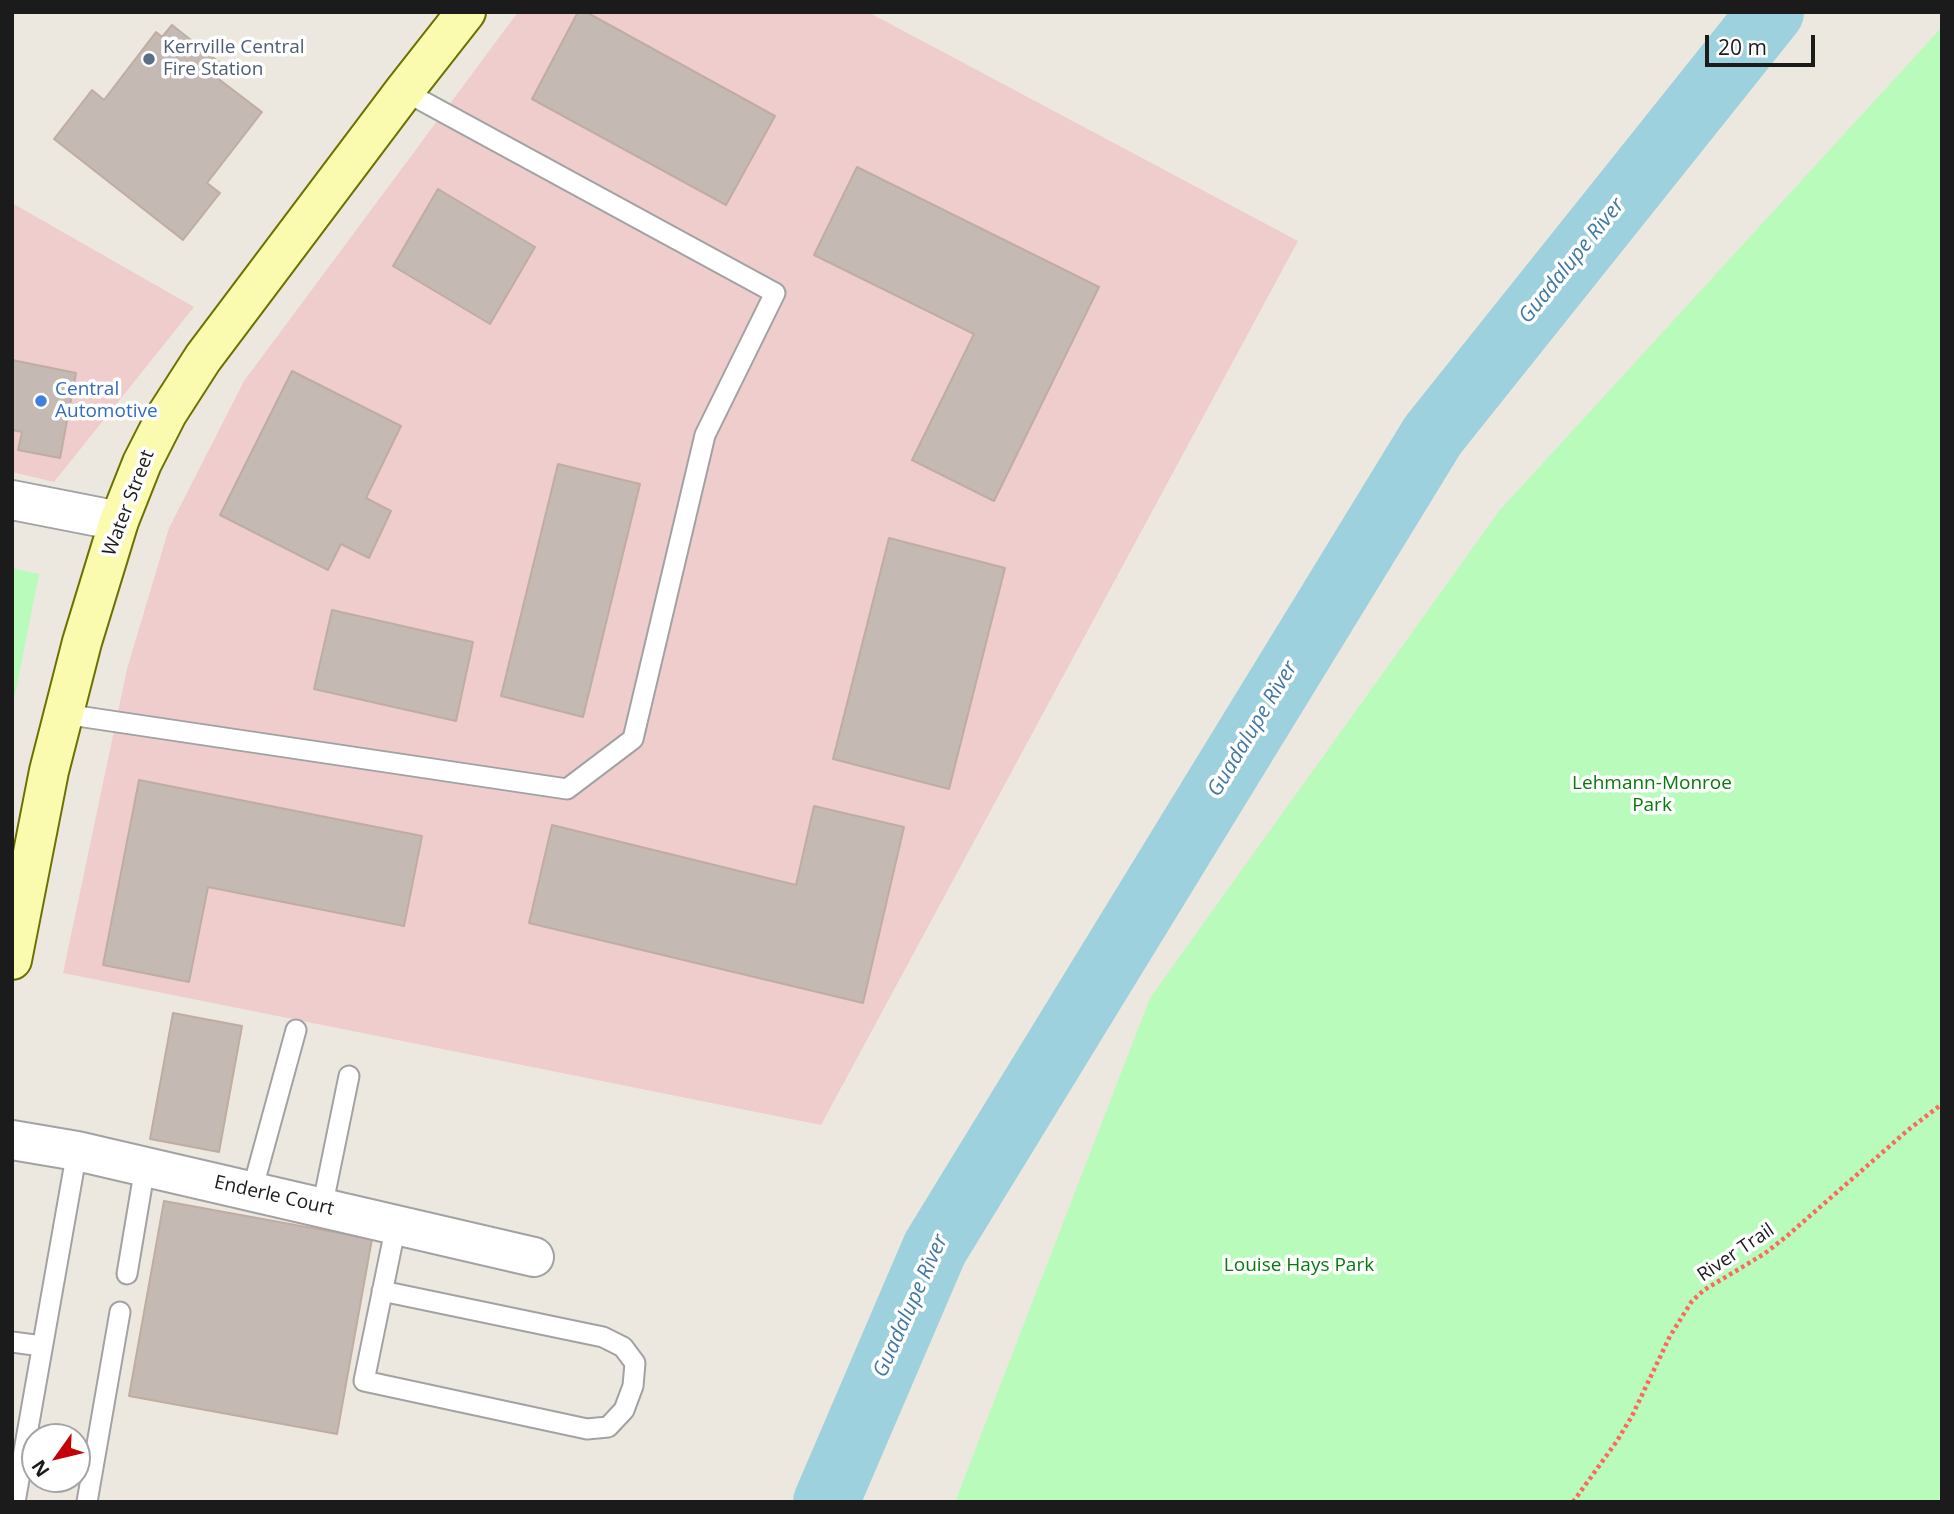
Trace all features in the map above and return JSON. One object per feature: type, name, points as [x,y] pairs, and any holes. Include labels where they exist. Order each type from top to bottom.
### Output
[{"type":"street","name":"Water Street","points":[[12,960],[49,771],[86,630],[119,522],[142,463],[167,414],[203,358],[466,12]]},
{"type":"street","points":[[12,500],[119,522]]},
{"type":"street","name":"Enderle Court","points":[[12,1140],[77,1151],[534,1257]]},
{"type":"lane","points":[[64,714],[566,789],[633,738],[705,435],[775,293],[404,91]]},
{"type":"lane","points":[[252,1191],[296,1030]]},
{"type":"lane","points":[[322,1208],[349,1076]]},
{"type":"lane","points":[[15,1502],[77,1151]]},
{"type":"lane","points":[[127,1273],[145,1167]]},
{"type":"lane","points":[[383,1291],[603,1337],[623,1347],[635,1363],[633,1386],[624,1410],[608,1427],[587,1429],[364,1381],[396,1225]]},
{"type":"lane","points":[[87,1502],[120,1312]]},
{"type":"lane","points":[[12,1342],[43,1346]]},
{"type":"path","name":"River Trail","points":[[1573,1502],[1632,1416],[1670,1336],[1692,1301],[1704,1290],[1772,1248],[1908,1130],[1942,1104]]},
{"type":"shaded area","points":[[518,12],[868,12],[1298,241],[821,1125],[63,973],[127,669],[169,528],[244,381]]},
{"type":"shaded area","points":[[12,203],[194,307],[54,482],[12,472]]},
{"type":"green space","points":[[1942,27],[1942,1502],[955,1502],[1150,998],[1499,511]]},
{"type":"green space","points":[[12,568],[39,574],[12,710]]},
{"type":"building","points":[[578,12],[586,12],[775,116],[726,205],[532,99]]},
{"type":"building","points":[[172,25],[220,63],[212,74],[262,112],[207,183],[220,193],[183,240],[54,139],[92,90],[104,100],[156,32],[162,37]]},
{"type":"building","points":[[857,167],[1099,287],[994,501],[912,460],[974,334],[814,255]]},
{"type":"building","points":[[438,189],[535,247],[490,324],[393,266]]},
{"type":"building","name":"Central Automotive","points":[[12,360],[76,373],[60,458],[18,450],[22,432],[12,430]]},
{"type":"building","points":[[292,371],[401,426],[366,498],[391,511],[369,558],[341,544],[328,570],[220,515]]},
{"type":"building","points":[[558,464],[640,484],[583,717],[501,696]]},
{"type":"building","points":[[889,538],[1005,568],[949,789],[833,759]]},
{"type":"building","points":[[332,610],[473,642],[456,721],[314,689]]},
{"type":"building","points":[[139,780],[422,836],[404,926],[208,887],[189,982],[103,965]]},
{"type":"building","points":[[814,806],[904,827],[863,1003],[529,923],[552,825],[796,885]]},
{"type":"building","points":[[173,1013],[242,1026],[219,1152],[150,1139]]},
{"type":"building","points":[[164,1201],[372,1239],[337,1434],[129,1396]]},
{"type":"waterway","name":"Guadalupe River","points":[[826,1502],[935,1248],[1433,435],[1771,12]]},
{"type":"place","name":"Kerrville Central Fire Station","points":[[149,59]]},
{"type":"place","name":"Central Automotive","points":[[41,401]]},
{"type":"park label","name":"Lehmann-Monroe Park","points":[[1652,795]]},
{"type":"park label","name":"Louise Hays Park","points":[[1299,1266]]}]
